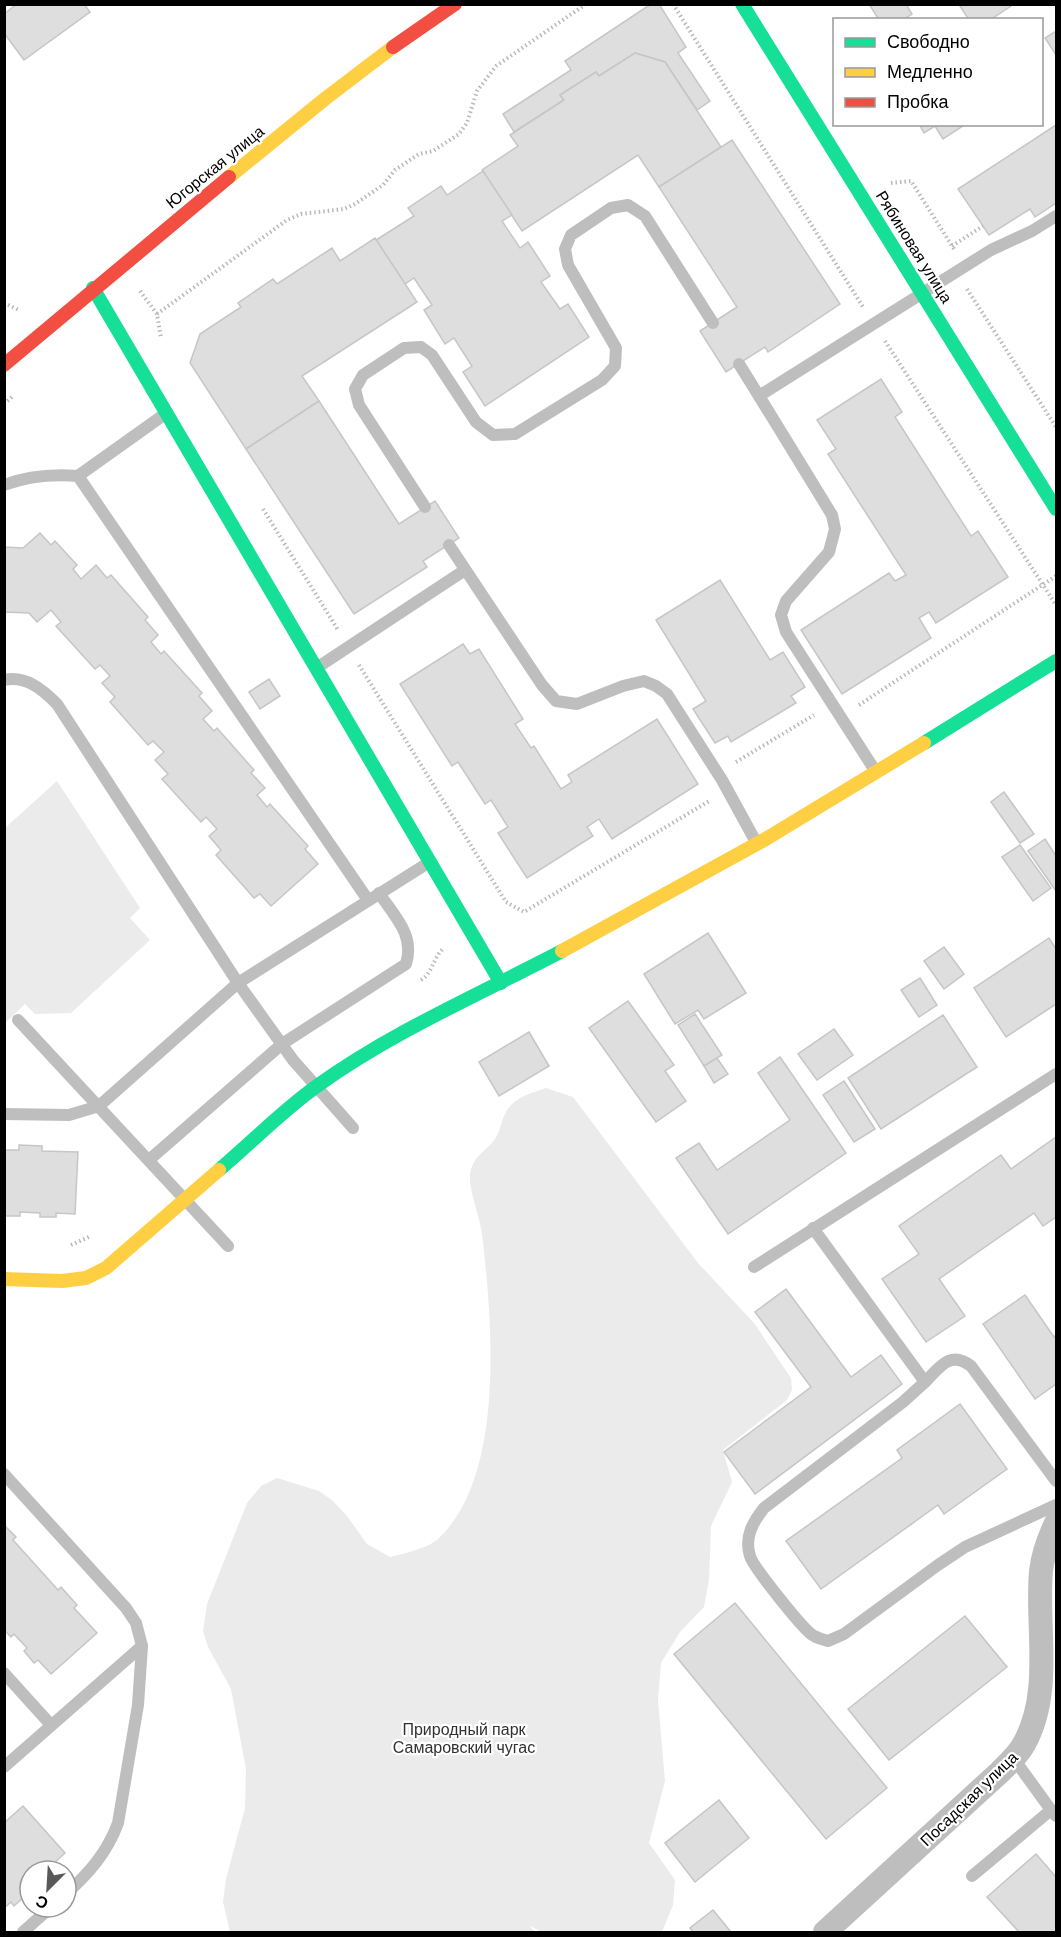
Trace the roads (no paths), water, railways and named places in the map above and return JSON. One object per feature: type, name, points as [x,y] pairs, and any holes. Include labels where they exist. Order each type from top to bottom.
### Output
[{"type":"street","name":"Югорская улица","points":[[4,365],[93,288],[379,56],[455,4]]},
{"type":"street","name":"Рябиновая улица","points":[[742,4],[1056,509]]},
{"type":"street","points":[[93,288],[501,983]]},
{"type":"street","points":[[4,1279],[62,1281],[86,1278],[106,1268],[315,1087],[347,1064],[397,1035],[501,983],[668,894],[877,773],[1056,661]]},
{"type":"street","name":"Посадская улица","points":[[825,1932],[1014,1759],[1024,1744],[1038,1701],[1041,1676],[1041,1570],[1047,1544],[1056,1522]]},
{"type":"lane","points":[[425,507],[359,405],[355,388],[363,375],[404,348],[421,347],[432,355],[476,422],[493,435],[515,434],[602,380],[615,366],[616,348],[568,265],[565,249],[571,235],[611,208],[628,205],[645,216],[713,323]]},
{"type":"lane","points":[[759,396],[991,250],[1032,231],[1056,216]]},
{"type":"lane","points":[[739,364],[832,515],[835,529],[829,552],[786,601],[781,615],[786,632],[877,773]]},
{"type":"lane","points":[[4,484],[55,474],[78,476],[168,413]]},
{"type":"lane","points":[[78,476],[374,896],[405,932],[410,944],[406,964],[282,1044],[148,1160]]},
{"type":"lane","points":[[449,545],[542,685],[556,701],[577,704],[623,686],[644,681],[667,694],[722,780],[757,843]]},
{"type":"lane","points":[[315,668],[465,570]]},
{"type":"lane","points":[[4,680],[14,678],[40,687],[57,704],[238,983],[315,1087],[353,1128]]},
{"type":"lane","points":[[4,1114],[69,1115],[99,1106],[238,983],[429,862]]},
{"type":"lane","points":[[18,1020],[228,1246]]},
{"type":"lane","points":[[754,1267],[1056,1074]]},
{"type":"lane","points":[[813,1228],[925,1382]]},
{"type":"lane","points":[[1056,1481],[971,1366],[955,1358],[944,1362],[909,1397],[764,1508],[751,1525],[748,1540],[750,1556],[800,1624],[813,1636],[828,1641],[844,1634],[938,1564],[965,1547],[1056,1505]]},
{"type":"lane","points":[[4,1474],[126,1608],[136,1623],[142,1646],[138,1705],[118,1823],[103,1855],[78,1883]]},
{"type":"lane","points":[[4,1767],[142,1646]]},
{"type":"lane","points":[[4,1674],[51,1725]]},
{"type":"lane","points":[[972,1876],[1054,1813],[1014,1759]]},
{"type":"lane","points":[[23,1932],[38,1919]]},
{"type":"park label","name":"Природный парк Самаровский чугас","points":[[464,1738]]}]
